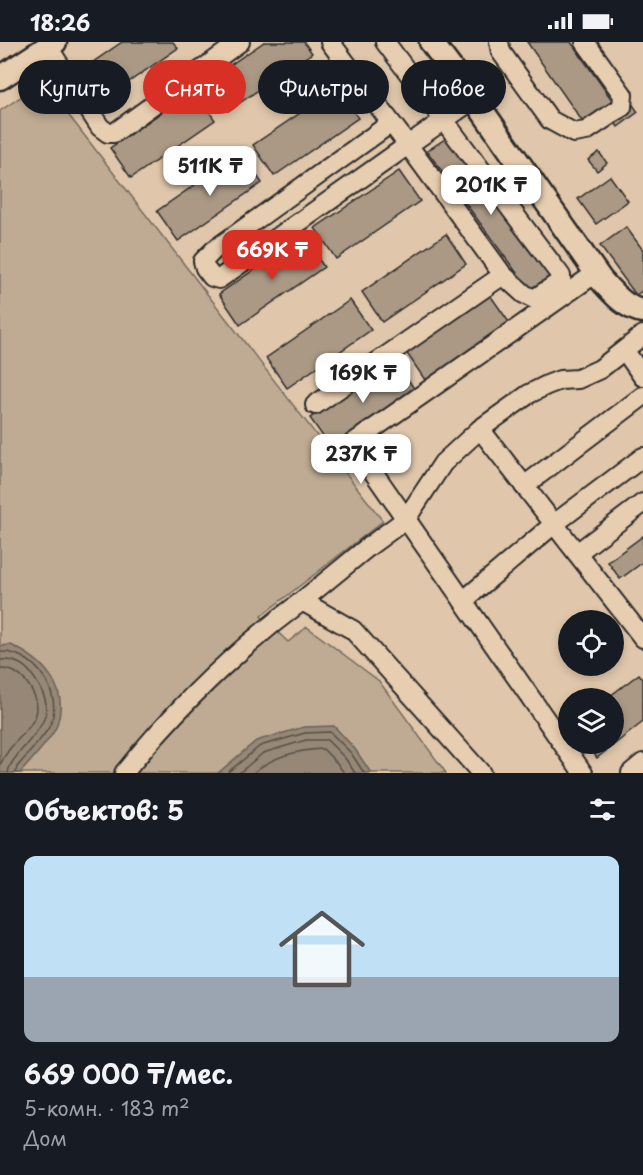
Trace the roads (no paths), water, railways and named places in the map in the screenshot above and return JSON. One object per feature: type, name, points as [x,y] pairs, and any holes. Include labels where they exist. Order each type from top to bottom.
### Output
[{"type":"main road","points":[[431,42],[445,60]]},
{"type":"main road","points":[[0,78],[52,45]]},
{"type":"main road","points":[[485,114],[596,273],[619,298],[638,311],[643,311]]},
{"type":"street","points":[[52,45],[100,127],[108,133],[114,133],[240,42]]},
{"type":"street","points":[[330,42],[503,275],[524,294],[534,299],[561,281],[561,276],[386,42]]},
{"type":"street","points":[[499,42],[501,52],[549,120],[574,133],[586,131],[622,106],[624,102],[623,95],[590,44]]},
{"type":"street","points":[[391,123],[214,250],[203,261],[212,278],[219,279],[454,114]]},
{"type":"street","points":[[583,773],[353,443],[596,273]]},
{"type":"street","points":[[315,405],[503,275]]},
{"type":"street","points":[[124,773],[188,699],[278,619],[406,519],[443,463],[480,429],[529,394],[546,385],[561,380],[589,376],[625,351],[643,335]]},
{"type":"street","points":[[625,351],[643,377]]},
{"type":"street","points":[[524,486],[643,396]]},
{"type":"street","points":[[480,429],[643,638]]},
{"type":"street","points":[[463,601],[554,524],[643,457]]},
{"type":"street","points":[[577,554],[643,503]]},
{"type":"street","points":[[302,601],[354,630],[481,773]]},
{"type":"street","points":[[631,773],[643,763]]},
{"type":"water","points":[[11,645],[34,658],[51,676],[57,687],[60,711],[57,725],[51,736],[20,773],[0,773],[0,646]]},
{"type":"water","points":[[334,726],[355,749],[371,773],[218,773],[256,741],[304,727]]}]
